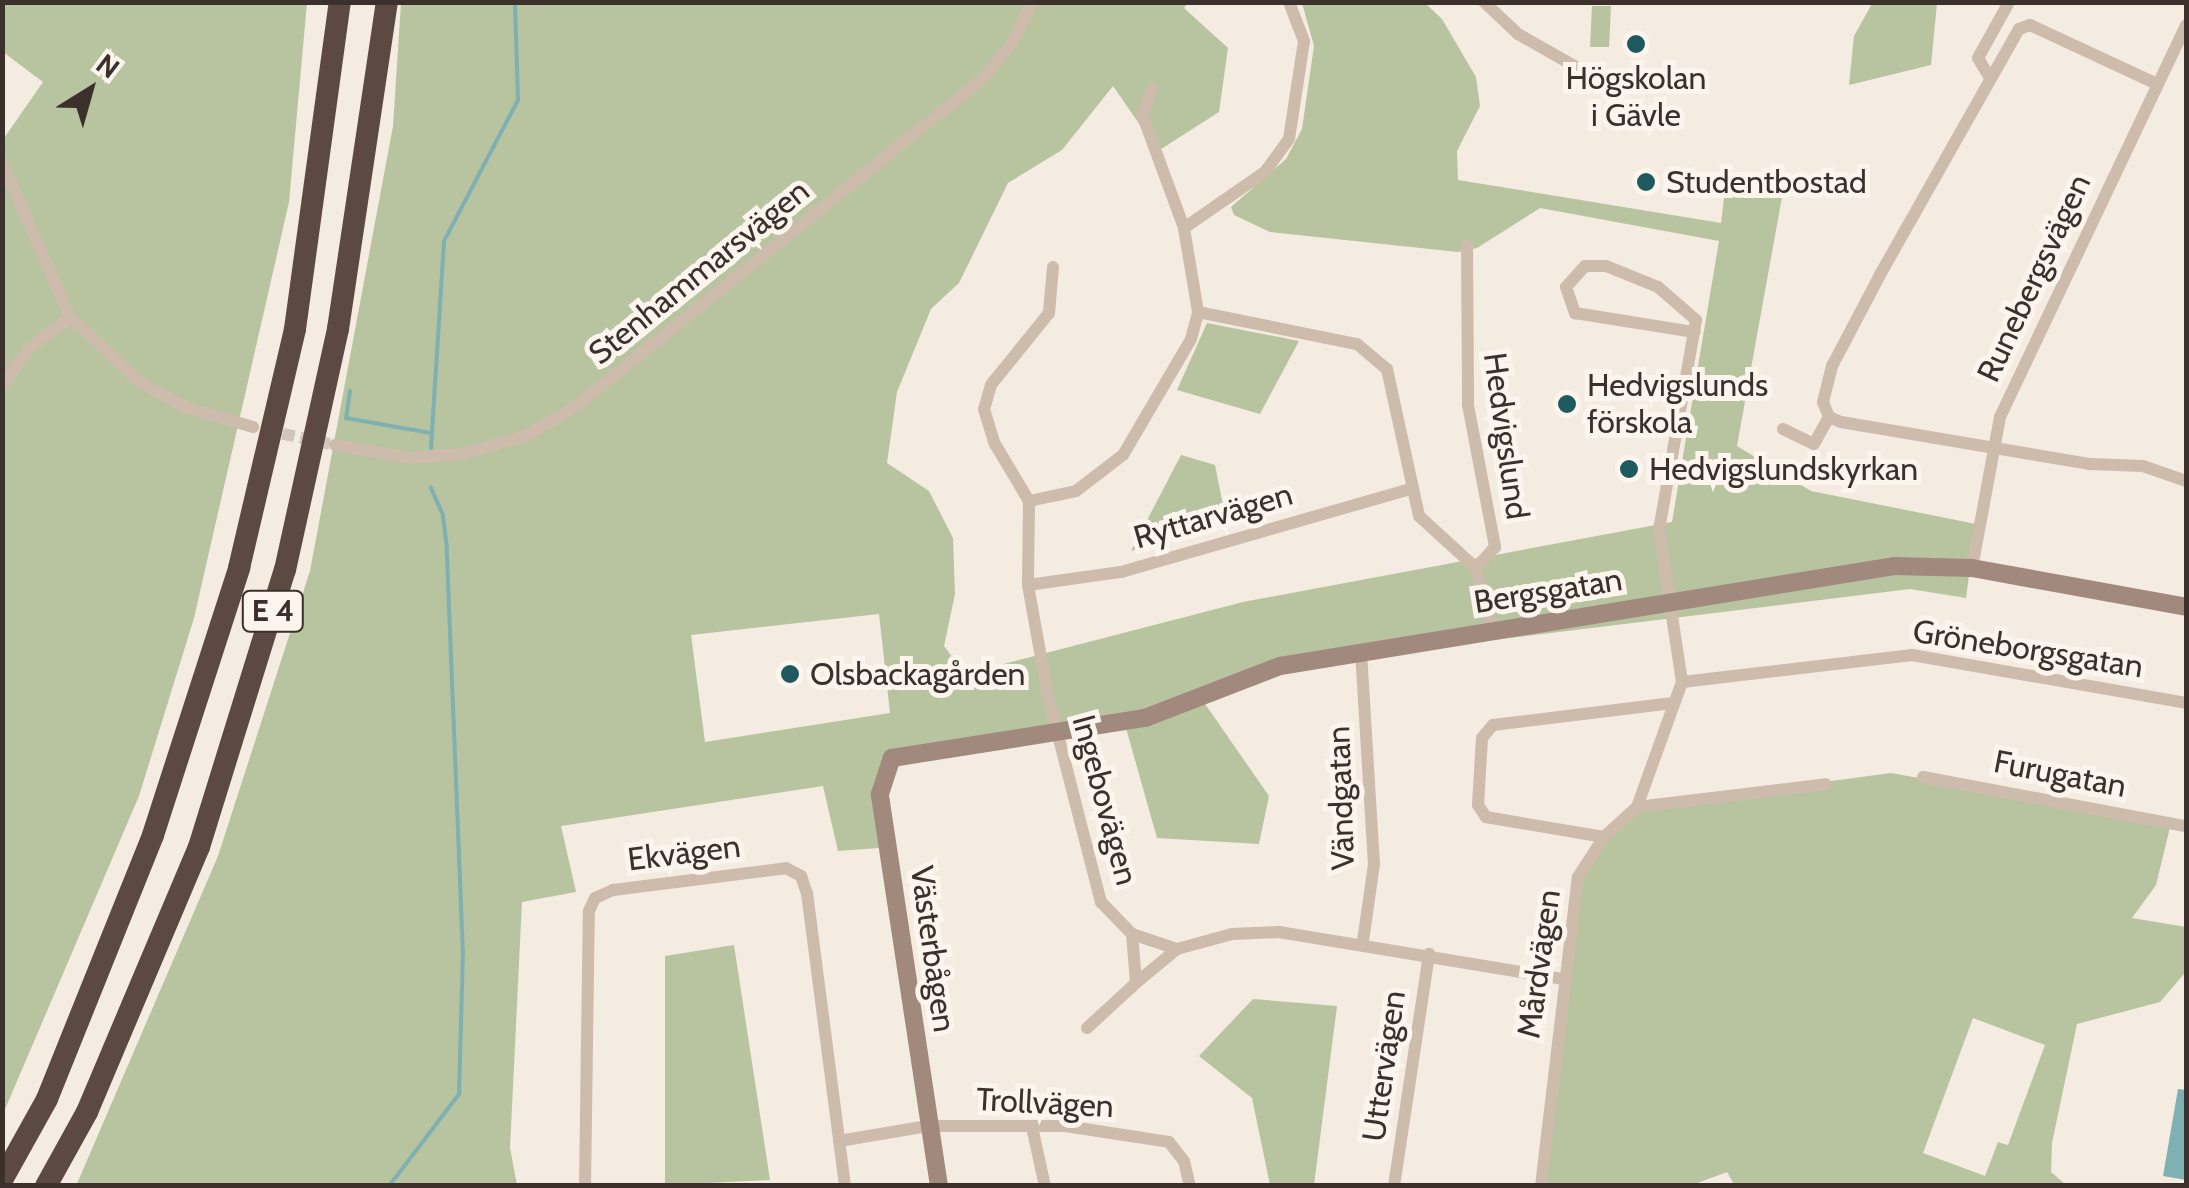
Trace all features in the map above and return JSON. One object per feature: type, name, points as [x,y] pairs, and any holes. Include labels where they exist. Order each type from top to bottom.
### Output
[{"type":"highway","name":"E 4","points":[[2,1180],[47,1099],[154,835],[239,568],[295,329],[340,2]]},
{"type":"highway","name":"E 4","points":[[46,1186],[88,1112],[200,847],[286,570],[338,330],[387,2]]},
{"type":"street","name":"Stenhammarsvägen","points":[[335,445],[410,458],[462,454],[526,436],[576,406],[980,80],[1013,42],[1032,2]]},
{"type":"street","points":[[1184,228],[1265,172],[1289,139],[1304,41],[1289,2]]},
{"type":"street","points":[[1484,2],[1518,34],[1582,71]]},
{"type":"street","points":[[1990,78],[1978,58],[2009,2]]},
{"type":"street","points":[[1829,417],[1823,402],[1832,366],[2019,30],[2030,25],[2157,84]]},
{"type":"street","name":"Runebergsvägen","points":[[1972,568],[1990,446],[2186,25]]},
{"type":"street","points":[[1053,267],[1049,313],[991,385],[984,409],[994,444],[1029,502],[1076,491],[1123,455],[1166,391],[1198,312],[1184,228],[1142,114],[1153,88]]},
{"type":"street","points":[[2,162],[70,317],[142,383],[185,407],[253,427]]},
{"type":"street","name":"Hedvigslund","points":[[1467,246],[1468,405],[1495,547],[1476,568]]},
{"type":"street","points":[[1694,332],[1575,313],[1566,287],[1585,266],[1638,276],[1694,314],[1694,332],[1659,530],[1682,682],[1671,703],[1636,808],[1826,784]]},
{"type":"street","points":[[1198,312],[1357,344],[1387,369],[1399,399],[1410,489],[1431,533],[1476,568],[1492,630]]},
{"type":"street","points":[[2,387],[28,350],[70,317]]},
{"type":"street","points":[[1829,417],[2090,464],[2143,466],[2186,481]]},
{"type":"street","points":[[1783,429],[1814,444],[1829,417]]},
{"type":"street","name":"Ryttarvägen","points":[[1028,585],[1121,572],[1410,489]]},
{"type":"street","name":"Ingebovägen","points":[[1029,502],[1028,585],[1058,732],[1101,902],[1132,934]]},
{"type":"street","name":"Bergsgatan","points":[[927,749],[1144,718],[1280,666],[1909,564],[1972,568],[2186,608]]},
{"type":"street","name":"Vändgatan","points":[[1361,652],[1374,864],[1362,941]]},
{"type":"street","name":"Gröneborgsgatan","points":[[1682,682],[1912,655],[2186,703]]},
{"type":"street","points":[[1604,836],[1486,817],[1478,806],[1482,738],[1493,725],[1671,703]]},
{"type":"street","name":"Västerbågen","points":[[927,749],[892,758],[880,794],[939,1186]]},
{"type":"street","name":"Furugatan","points":[[1923,777],[2186,826]]},
{"type":"street","name":"Mårdvägen","points":[[1541,1186],[1562,979],[1578,877],[1604,836],[1636,808]]},
{"type":"street","name":"Ekvägen","points":[[586,1186],[589,911],[596,898],[613,890],[786,868],[800,876],[845,1186]]},
{"type":"street","points":[[1087,1028],[1177,949],[1232,934],[1279,932],[1362,941],[1562,979]]},
{"type":"street","points":[[1136,983],[1132,934],[1177,949]]},
{"type":"street","name":"Uttervägen","points":[[1394,1186],[1429,954]]},
{"type":"street","points":[[839,1141],[928,1126]]},
{"type":"street","name":"Trollvägen","points":[[928,1126],[1065,1126],[1169,1142],[1184,1161],[1190,1186]]},
{"type":"street","points":[[1032,1127],[1045,1186]]},
{"type":"green space","points":[[1873,2],[1937,3],[1931,65],[1849,85],[1854,36]]},
{"type":"green space","points":[[3,3],[307,3],[289,202],[194,618],[139,796],[3,1114],[2,141],[43,82],[3,52]]},
{"type":"green space","points":[[401,3],[1188,3],[1184,8],[1228,48],[1219,112],[1158,151],[1113,86],[1062,150],[1008,183],[959,283],[931,309],[897,392],[887,463],[929,491],[953,538],[955,594],[944,646],[965,674],[1243,602],[1672,522],[1719,241],[1540,208],[1477,248],[1458,252],[1270,232],[1234,215],[1231,207],[1286,159],[1302,129],[1314,46],[1302,3],[1425,3],[1442,19],[1476,77],[1480,106],[1457,151],[1458,180],[1721,223],[1726,181],[1784,186],[1737,446],[1811,491],[1976,524],[1966,598],[1910,589],[1280,666],[1203,701],[1269,796],[1259,844],[1157,838],[1124,721],[897,765],[885,793],[892,847],[838,851],[823,786],[561,826],[576,892],[522,902],[510,1148],[517,1185],[76,1186],[218,856],[310,571],[393,126]],"holes":[[[879,614],[890,713],[705,742],[691,635]]]},
{"type":"green space","points":[[1592,6],[1611,6],[1609,47],[1590,47]]},
{"type":"green space","points":[[1207,323],[1299,341],[1260,414],[1177,390]]},
{"type":"green space","points":[[1181,455],[1215,465],[1226,520],[1131,551]]},
{"type":"green space","points":[[1891,773],[2171,823],[2156,885],[2132,918],[2186,927],[2184,974],[2160,1002],[2077,1024],[2052,1143],[2051,1172],[2066,1185],[1735,1186],[1727,1172],[1692,1185],[1541,1186],[1578,877],[1637,807]],"holes":[[[1973,1018],[2045,1045],[2008,1145],[1998,1142],[1985,1176],[1923,1153]]]},
{"type":"green space","points":[[734,945],[770,1180],[665,1185],[665,956]]},
{"type":"green space","points":[[1253,999],[1337,1006],[1314,1185],[1270,1185],[1252,1098],[1199,1056]]},
{"type":"water","points":[[2178,1089],[2186,1090],[2186,1180],[2163,1176]]},
{"type":"waterway","points":[[431,448],[444,241],[518,100],[515,2]]},
{"type":"waterway","points":[[350,391],[346,418],[431,433]]},
{"type":"waterway","points":[[389,1186],[459,1094],[463,955],[447,549],[443,515],[431,488]]},
{"type":"tunnel","points":[[265,430],[335,445]]},
{"type":"place","name":"Högskolan i Gävle","points":[[1636,44]]},
{"type":"place","name":"Studentbostad","points":[[1646,182]]},
{"type":"place","name":"Hedvigslunds förskola","points":[[1567,404]]},
{"type":"place","name":"Hedvigslundskyrkan","points":[[1629,469]]},
{"type":"place","name":"Olsbackagården","points":[[790,674]]}]
